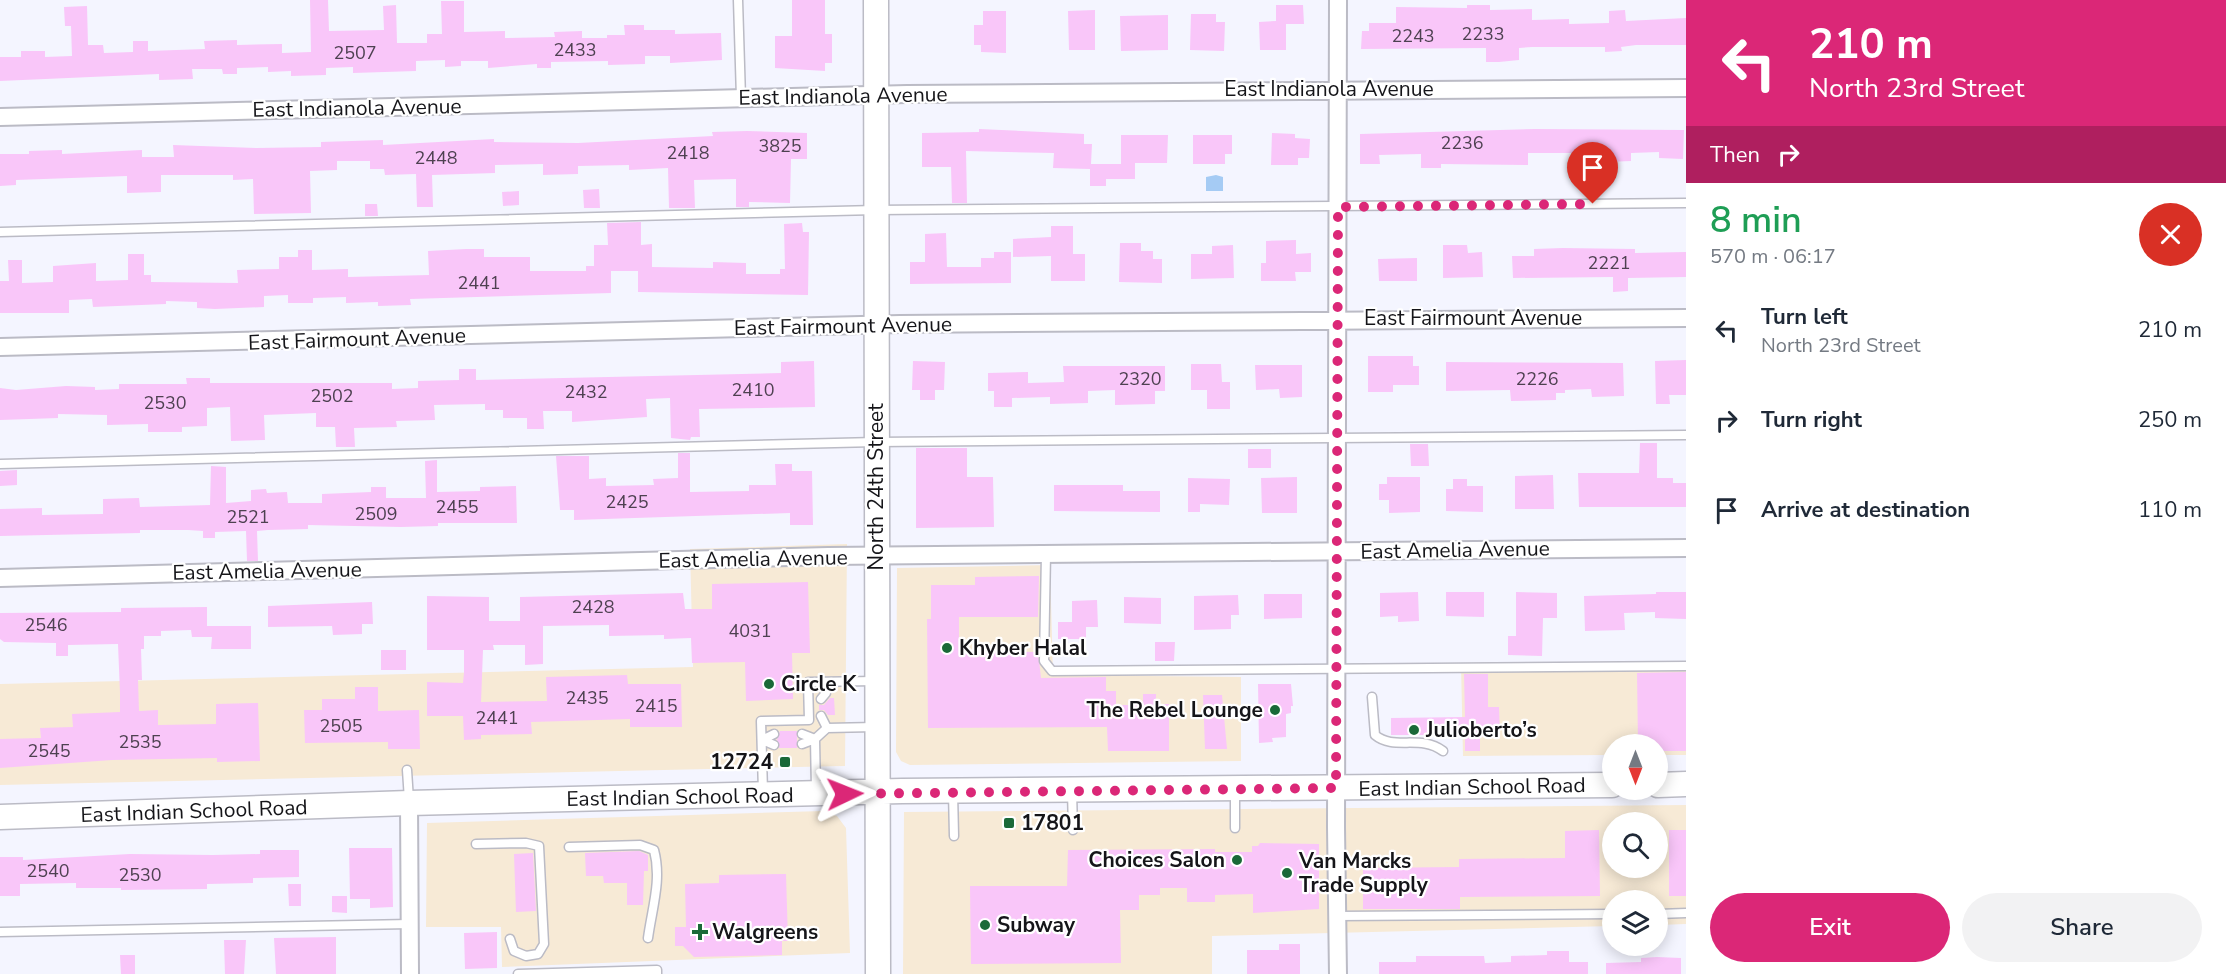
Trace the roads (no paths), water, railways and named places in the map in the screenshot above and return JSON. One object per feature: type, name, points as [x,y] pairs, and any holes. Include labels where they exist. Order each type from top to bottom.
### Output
[{"type":"main road","name":"North 24th Street","points":[[876,0],[878,974]]},
{"type":"main road","points":[[1668,785],[1686,784]]},
{"type":"main road","name":"East Indian School Road","points":[[0,817],[409,803],[877,792],[1602,785]]},
{"type":"street","points":[[1338,0],[1336,788],[1338,974]]},
{"type":"street","name":"East Indianola Avenue","points":[[0,117],[876,95],[1338,89],[1686,88]]},
{"type":"street","name":"East Fairmount Avenue","points":[[0,347],[876,325],[1338,319],[1686,318]]},
{"type":"street","name":"East Amelia Avenue","points":[[0,578],[876,556],[1686,548]]},
{"type":"street","points":[[409,803],[410,974]]},
{"type":"lane","points":[[738,0],[741,98]]},
{"type":"lane","points":[[0,232],[876,210],[1686,203]]},
{"type":"lane","points":[[0,464],[876,442],[1686,435]]},
{"type":"lane","points":[[1046,554],[1044,661],[1052,671],[1686,666]]},
{"type":"lane","points":[[763,795],[761,721],[809,720],[808,682],[876,681]]},
{"type":"lane","points":[[826,682],[826,696]]},
{"type":"lane","points":[[1372,698],[1375,735],[1381,740],[1424,741],[1443,751]]},
{"type":"lane","points":[[821,716],[829,722],[877,727]]},
{"type":"lane","points":[[802,744],[815,740],[829,722]]},
{"type":"lane","points":[[762,740],[774,734]]},
{"type":"lane","points":[[802,734],[815,740]]},
{"type":"lane","points":[[762,740],[774,745]]},
{"type":"lane","points":[[815,740],[816,794]]},
{"type":"lane","points":[[407,770],[409,803]]},
{"type":"lane","points":[[1235,789],[1235,828]]},
{"type":"lane","points":[[1072,790],[1073,830]]},
{"type":"lane","points":[[953,791],[954,836]]},
{"type":"lane","points":[[476,844],[526,843],[539,846],[544,944],[538,954],[526,956],[514,951],[510,939]]},
{"type":"lane","points":[[569,847],[640,845],[654,850],[657,890],[648,938]]},
{"type":"lane","points":[[1337,916],[1602,914]]},
{"type":"lane","points":[[1668,914],[1686,914]]},
{"type":"lane","points":[[0,932],[410,924]]},
{"type":"lane","points":[[518,974],[657,970],[657,974]]},
{"type":"water","points":[[1216,175],[1223,177],[1223,191],[1206,191],[1206,177]]},
{"type":"place","name":"Khyber Halal","points":[[947,648]]},
{"type":"place","name":"Circle K","points":[[769,684]]},
{"type":"place","name":"The Rebel Lounge","points":[[1275,710]]},
{"type":"place","name":"Julioberto’s","points":[[1414,730]]},
{"type":"place","name":"12724","points":[[785,762]]},
{"type":"place","name":"17801","points":[[1009,823]]},
{"type":"place","name":"Choices Salon","points":[[1237,860]]},
{"type":"place","name":"Van Marcks Trade Supply","points":[[1287,873]]},
{"type":"place","name":"Subway","points":[[985,925]]},
{"type":"place","name":"Walgreens","points":[[700,932]]}]
